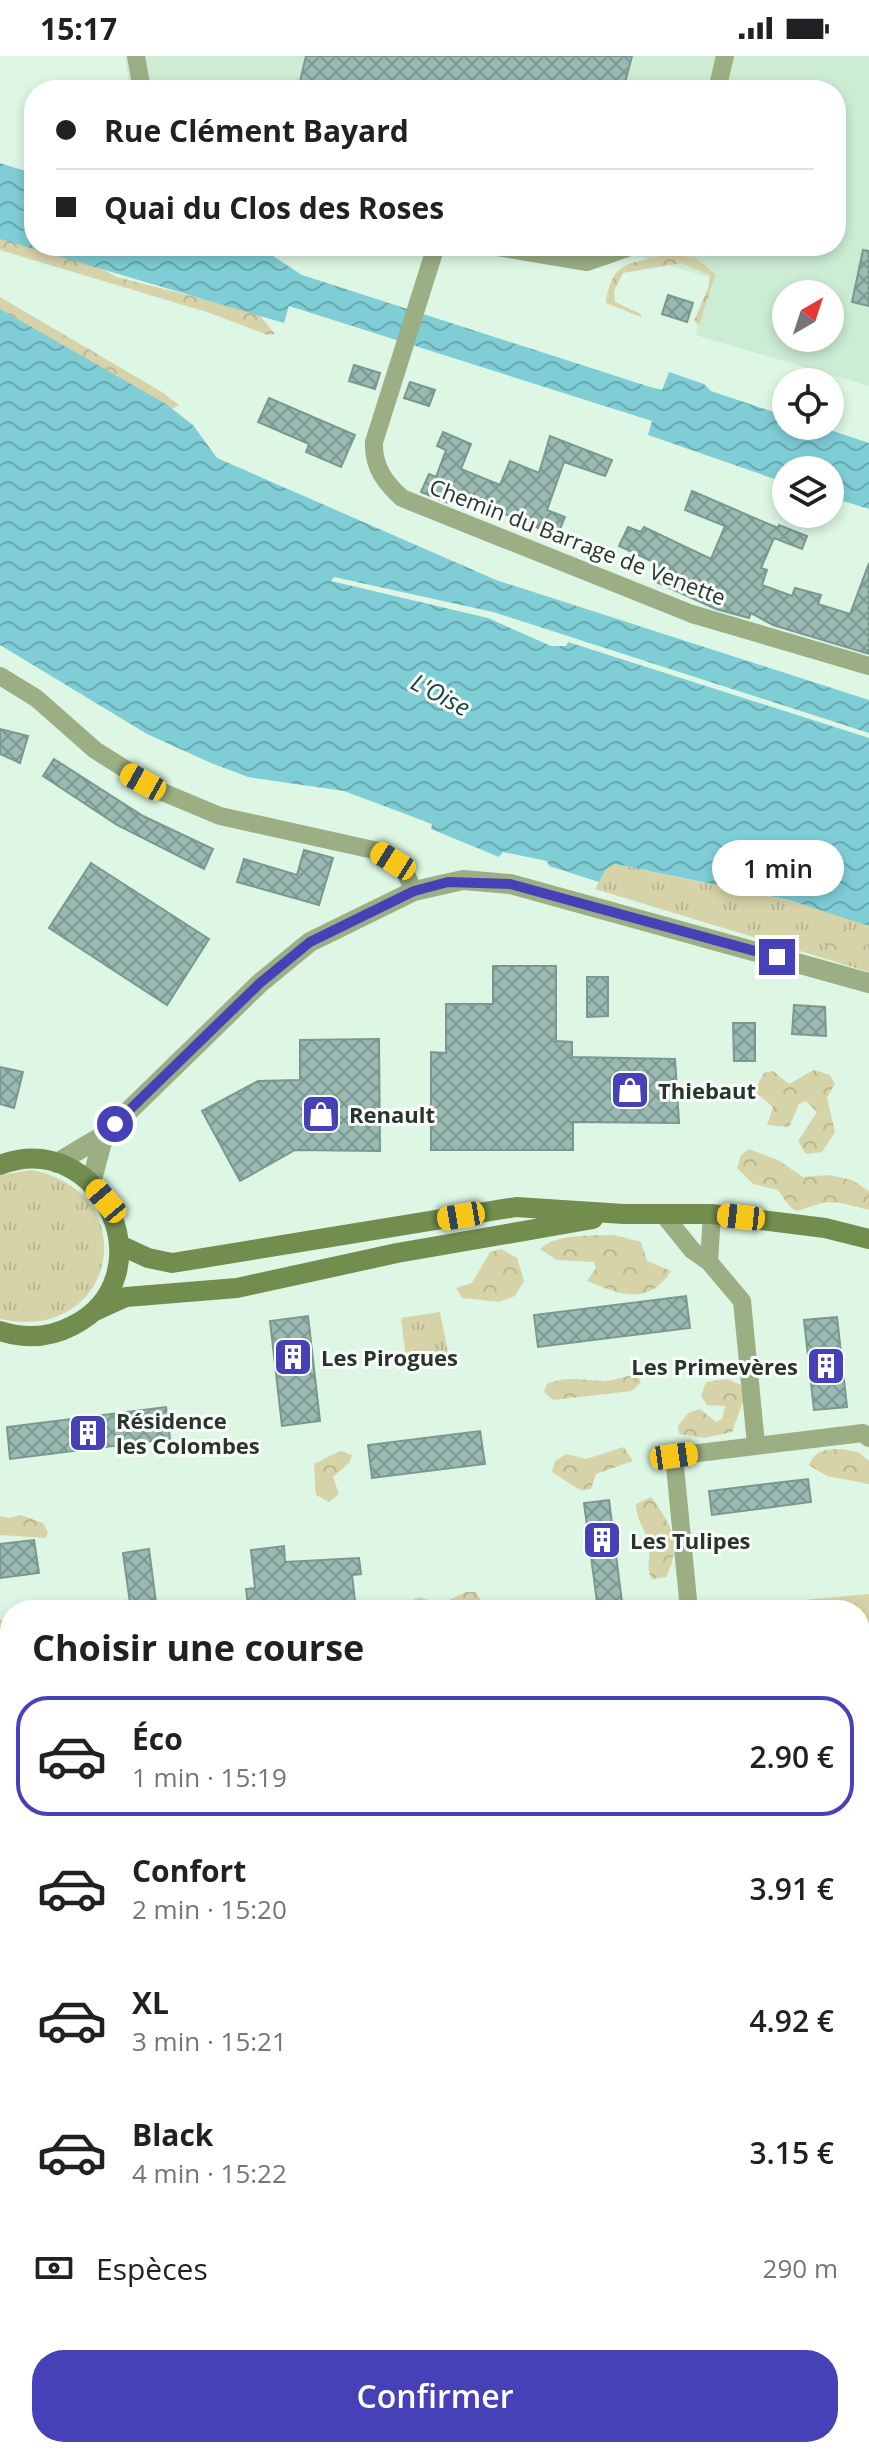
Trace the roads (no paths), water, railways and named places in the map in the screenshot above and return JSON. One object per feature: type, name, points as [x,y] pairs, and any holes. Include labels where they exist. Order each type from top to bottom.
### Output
[{"type":"main road","points":[[0,1165],[31,1159],[57,1163],[91,1183],[106,1201],[116,1222],[120,1245],[112,1281],[93,1312]]},
{"type":"main road","points":[[120,1245],[148,1258],[172,1263],[516,1207],[624,1214],[712,1214],[825,1228],[869,1239]]},
{"type":"main road","points":[[0,1331],[12,1335],[47,1335],[81,1322],[93,1312],[126,1297],[237,1288],[397,1253],[624,1214]]},
{"type":"street","points":[[136,56],[140,80]]},
{"type":"street","points":[[719,80],[725,56]]},
{"type":"street","name":"Chemin du Barrage de Venette","points":[[433,256],[377,427],[374,455],[380,474],[402,498],[692,614],[869,666]]},
{"type":"street","points":[[551,256],[587,262],[604,256]]},
{"type":"street","points":[[0,676],[36,698],[95,750],[160,791],[220,816],[378,851],[404,870],[414,891]]},
{"type":"street","points":[[57,1163],[104,1135],[260,983],[310,942],[414,891],[463,880],[510,884],[869,983]]},
{"type":"street","points":[[91,1183],[104,1135]]},
{"type":"street","points":[[663,1214],[692,1250],[709,1262],[742,1301],[756,1444]]},
{"type":"street","points":[[709,1262],[712,1214]]},
{"type":"street","points":[[688,1600],[674,1456],[863,1433],[869,1438]]},
{"type":"water","points":[[0,163],[24,171],[24,246],[0,239]]},
{"type":"water","points":[[57,256],[273,256],[302,275],[647,386],[662,390],[669,372],[704,384],[711,391],[772,411],[772,440],[844,440],[844,435],[869,443],[869,509],[844,501],[844,456],[772,456],[772,478],[648,435],[652,421],[289,306],[284,323]]},
{"type":"water","name":"L'Oise","points":[[0,309],[166,404],[193,425],[217,458],[496,580],[869,700],[869,733],[493,612],[334,577],[331,581],[488,618],[551,646],[566,646],[568,642],[869,738],[869,926],[789,900],[615,864],[606,869],[599,882],[549,866],[547,861],[503,852],[499,857],[431,829],[432,824],[344,791],[248,777],[147,734],[0,645]]},
{"type":"place","name":"Thiebaut","points":[[630,1090]]},
{"type":"place","name":"Renault","points":[[321,1114]]},
{"type":"place","name":"Les Pirogues","points":[[293,1357]]},
{"type":"place","name":"Les Primevères","points":[[826,1366]]},
{"type":"place","name":"Résidence les Colombes","points":[[88,1433]]},
{"type":"place","name":"Les Tulipes","points":[[602,1540]]}]
